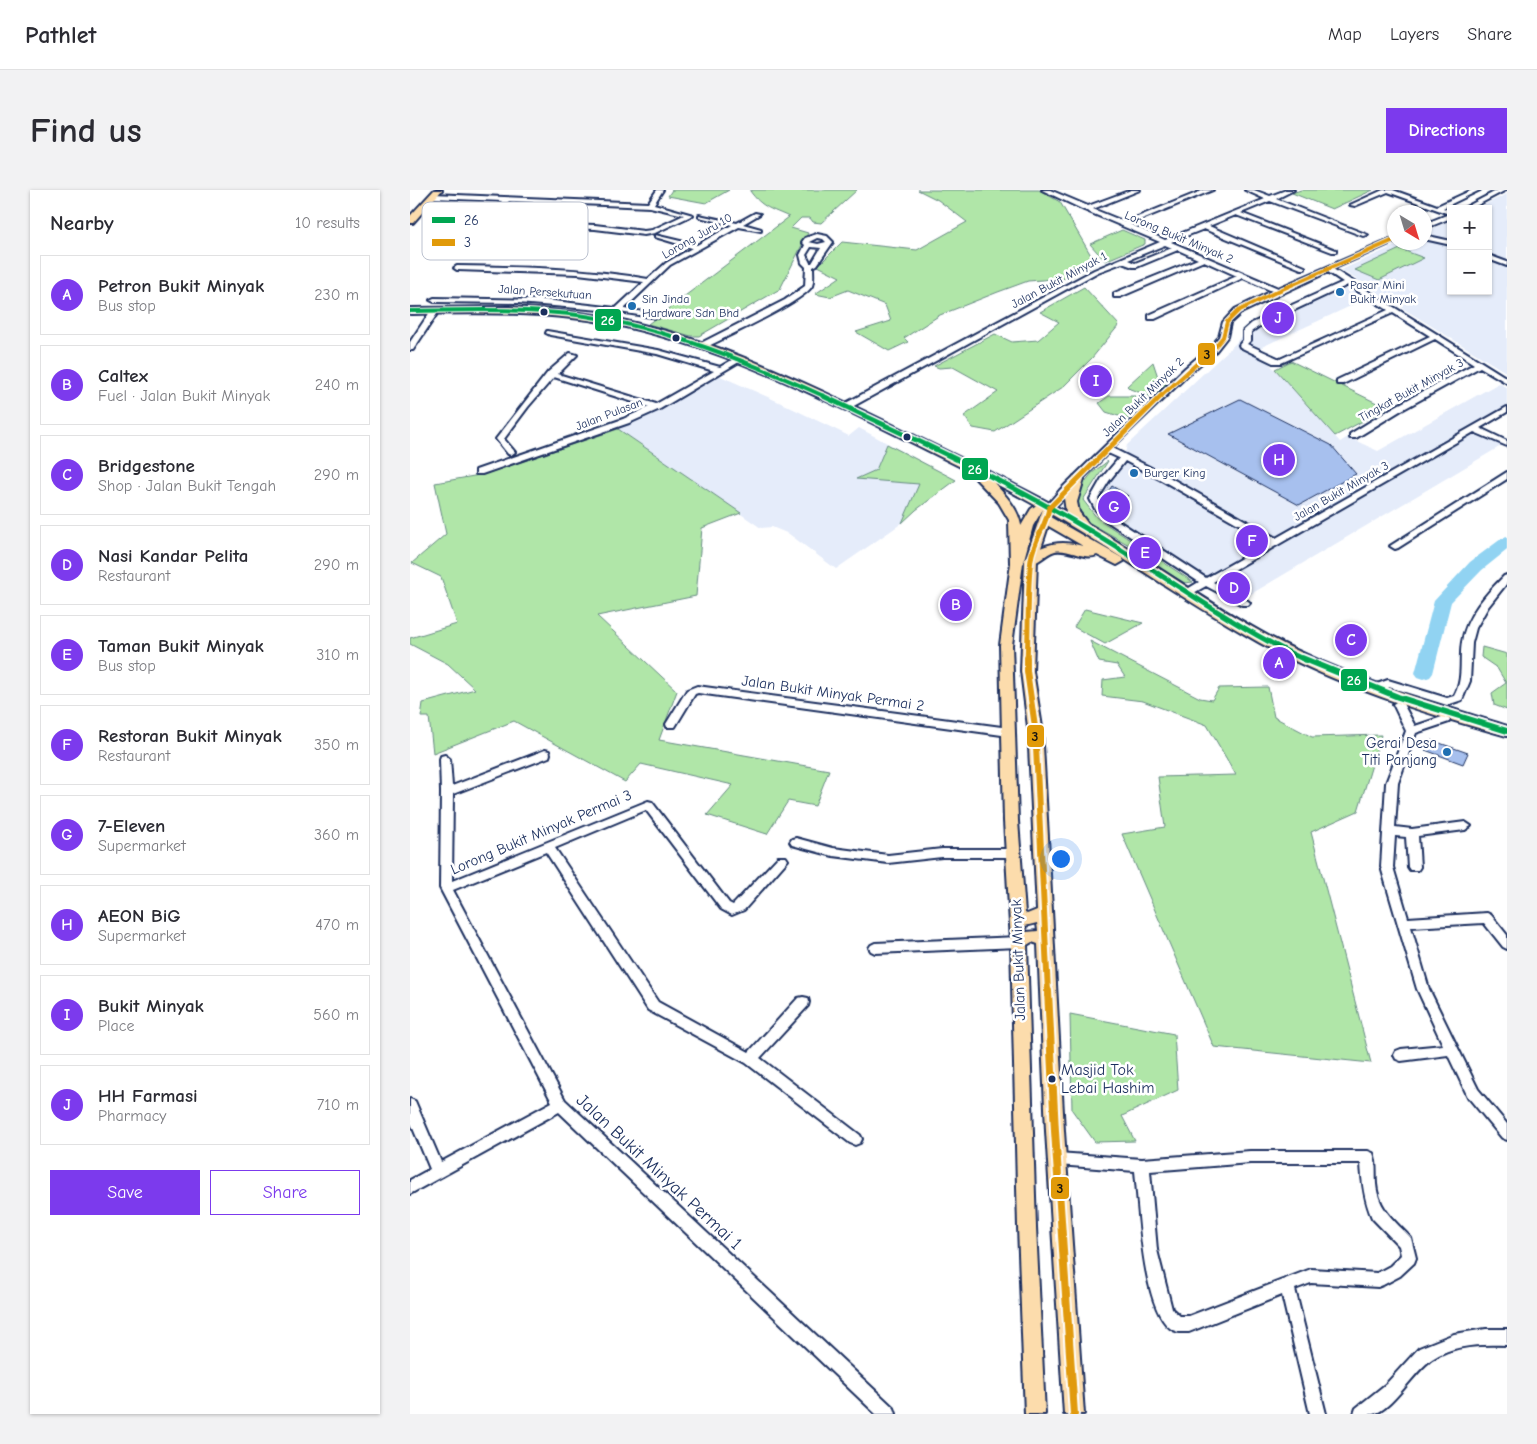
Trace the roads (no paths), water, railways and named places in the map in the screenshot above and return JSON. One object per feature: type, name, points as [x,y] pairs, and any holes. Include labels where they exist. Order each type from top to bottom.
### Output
[{"type":"highway","points":[[410,311],[559,313],[606,320],[702,346],[740,359],[846,406],[967,466],[1043,511],[1120,563],[1244,639],[1316,674],[1398,704],[1507,740]]},
{"type":"highway","points":[[410,316],[450,312]]},
{"type":"highway","points":[[967,466],[993,488],[1012,513],[1024,562],[1048,548],[1060,546],[1073,547],[1120,563]]},
{"type":"highway","points":[[1078,479],[1069,504],[1071,512],[1087,528]]},
{"type":"highway","points":[[1043,511],[1087,528],[1187,593],[1289,653],[1381,690],[1507,732]]},
{"type":"main road","points":[[410,222],[422,208]]},
{"type":"main road","name":"Jalan Bukit Minyak","points":[[1035,1414],[1025,1189],[1019,942],[1013,853],[1006,645],[1024,562],[1035,542],[1043,511]]},
{"type":"main road","name":"Jalan Bukit Minyak","points":[[1024,562],[1027,671],[1035,727],[1054,1131],[1058,1159],[1074,1414]]},
{"type":"main road","points":[[1017,916],[1022,920],[1032,920],[1043,913]]},
{"type":"main road","points":[[1019,942],[1026,936],[1037,936],[1045,941]]},
{"type":"street","points":[[444,202],[454,190]]},
{"type":"street","points":[[506,202],[519,190]]},
{"type":"street","points":[[650,205],[660,190]]},
{"type":"street","name":"Lorong Bukit Minyak 2","points":[[1045,190],[1278,291]]},
{"type":"street","points":[[1053,194],[1064,190]]},
{"type":"street","points":[[1086,209],[1137,190]]},
{"type":"street","points":[[1123,225],[1210,190]]},
{"type":"street","points":[[1248,190],[1365,235]]},
{"type":"street","name":"Jalan Bukit Minyak 1","points":[[846,406],[1096,271],[1291,190]]},
{"type":"street","points":[[1353,205],[1387,190],[1447,212]]},
{"type":"street","points":[[1437,208],[1477,190]]},
{"type":"street","points":[[1473,205],[1503,190]]},
{"type":"street","points":[[435,193],[449,196],[580,202]]},
{"type":"street","points":[[588,202],[650,205],[690,215],[653,232],[644,233],[588,227]]},
{"type":"street","points":[[1236,213],[1334,251]]},
{"type":"street","name":"Lorong Juru 10","points":[[606,320],[668,264],[757,214]]},
{"type":"street","points":[[701,216],[759,230]]},
{"type":"street","points":[[1432,225],[1447,216]]},
{"type":"street","points":[[1203,226],[1303,268]]},
{"type":"street","points":[[1432,233],[1447,242]]},
{"type":"street","points":[[657,236],[698,247]]},
{"type":"street","points":[[1432,239],[1447,242]]},
{"type":"street","name":"Jalan Bukit Minyak 2","points":[[1043,511],[1188,370],[1213,349],[1223,337],[1227,322],[1238,311],[1278,291],[1387,243]]},
{"type":"street","points":[[702,346],[788,302],[808,287],[809,266],[803,254],[809,245],[820,246],[827,244],[815,264],[809,266]]},
{"type":"street","points":[[1122,260],[1135,266],[1177,248]]},
{"type":"street","points":[[1492,258],[1507,264]]},
{"type":"street","points":[[1117,295],[1203,259]]},
{"type":"street","points":[[457,268],[560,270],[616,275],[650,282]]},
{"type":"street","points":[[1328,269],[1507,381]]},
{"type":"street","points":[[1152,317],[1243,276]]},
{"type":"street","points":[[1348,282],[1255,325],[1247,331],[1247,340],[1243,344],[1276,361],[1281,360],[1392,310]]},
{"type":"street","name":"Jalan Persekutuan","points":[[434,300],[528,300],[655,316]]},
{"type":"street","points":[[410,348],[433,314]]},
{"type":"street","points":[[410,330],[421,330]]},
{"type":"street","points":[[550,332],[658,352],[720,370]]},
{"type":"street","points":[[1340,382],[1435,336]]},
{"type":"street","points":[[511,452],[500,439],[530,397],[551,374],[573,355]]},
{"type":"street","name":"Jalan Pulasan","points":[[479,472],[620,423],[657,407],[740,359]]},
{"type":"street","name":"Tingkat Bukit Minyak 3","points":[[1352,436],[1480,364]]},
{"type":"street","points":[[551,374],[657,407]]},
{"type":"street","name":"Jalan Bukit Minyak 3","points":[[1187,593],[1507,409]]},
{"type":"street","points":[[1475,429],[1507,443]]},
{"type":"street","points":[[1107,449],[1277,542]]},
{"type":"street","points":[[1124,457],[1105,480],[1094,499],[1098,507],[1108,518],[1206,582],[1245,603]]},
{"type":"street","points":[[1395,546],[1507,475]]},
{"type":"street","points":[[1381,690],[1381,686],[1388,683],[1447,702],[1455,700],[1460,695],[1464,680],[1470,631],[1476,618],[1498,586],[1507,578]]},
{"type":"street","name":"Jalan Bukit Minyak Permai 2","points":[[671,724],[691,692],[697,689],[1009,732]]},
{"type":"street","points":[[1398,704],[1411,731],[1392,783],[1387,867],[1422,989],[1473,1093],[1505,1127]]},
{"type":"street","points":[[1411,731],[1445,720]]},
{"type":"street","points":[[447,792],[545,754]]},
{"type":"street","points":[[445,759],[447,792],[446,888]]},
{"type":"street","name":"Lorong Bukit Minyak Permai 3","points":[[446,888],[648,804],[725,906],[732,910],[740,907],[782,860]]},
{"type":"street","points":[[1389,831],[1412,833],[1465,826]]},
{"type":"street","points":[[1412,833],[1414,866]]},
{"type":"street","points":[[796,842],[833,852],[888,859],[942,854],[1013,853]]},
{"type":"street","points":[[548,846],[652,1006],[751,1059],[855,1139]]},
{"type":"street","name":"Jalan Bukit Minyak Permai 1","points":[[446,888],[560,1104],[888,1414]]},
{"type":"street","points":[[1403,923],[1486,918],[1507,944]]},
{"type":"street","points":[[876,948],[1019,942]]},
{"type":"street","points":[[751,1059],[803,1002]]},
{"type":"street","points":[[1401,1055],[1452,1049]]},
{"type":"street","points":[[410,1187],[560,1104]]},
{"type":"street","points":[[410,1105],[438,1171]]},
{"type":"street","points":[[1058,1159],[1142,1165],[1250,1157],[1368,1157],[1369,1186],[1377,1213],[1406,1243],[1409,1258],[1395,1271],[1378,1280],[1311,1276],[1189,1324],[1177,1324],[1166,1313],[1157,1282],[1150,1250],[1142,1165]]},
{"type":"street","points":[[1287,1286],[1318,1414]]},
{"type":"street","points":[[1362,1414],[1390,1393],[1425,1354],[1446,1344],[1462,1340],[1487,1336],[1507,1337]]},
{"type":"waterway","points":[[1424,673],[1443,601],[1476,566],[1507,542]]},
{"type":"place","name":"Pasar Mini Bukit Minyak","points":[[1340,292]]},
{"type":"place","name":"Sin Jinda Hardware Sdn Bhd","points":[[632,306]]},
{"type":"place","name":"HH Farmasi","points":[[1278,318]]},
{"type":"place","name":"Bukit Minyak","points":[[1096,381]]},
{"type":"place","name":"AEON BiG","points":[[1279,460]]},
{"type":"place","name":"Burger King","points":[[1134,473]]},
{"type":"place","name":"7-Eleven","points":[[1114,507]]},
{"type":"place","name":"Restoran Bukit Minyak","points":[[1252,541]]},
{"type":"place","name":"Taman Bukit Minyak","points":[[1145,553]]},
{"type":"place","name":"Nasi Kandar Pelita","points":[[1234,588]]},
{"type":"place","name":"Caltex","points":[[956,605]]},
{"type":"place","name":"Bridgestone","points":[[1351,640]]},
{"type":"place","name":"Petron Bukit Minyak","points":[[1279,663]]},
{"type":"place","name":"Gerai Desa Titi Panjang","points":[[1447,752]]},
{"type":"place","name":"Masjid Tok Lebai Hashim","points":[[1052,1079]]}]
